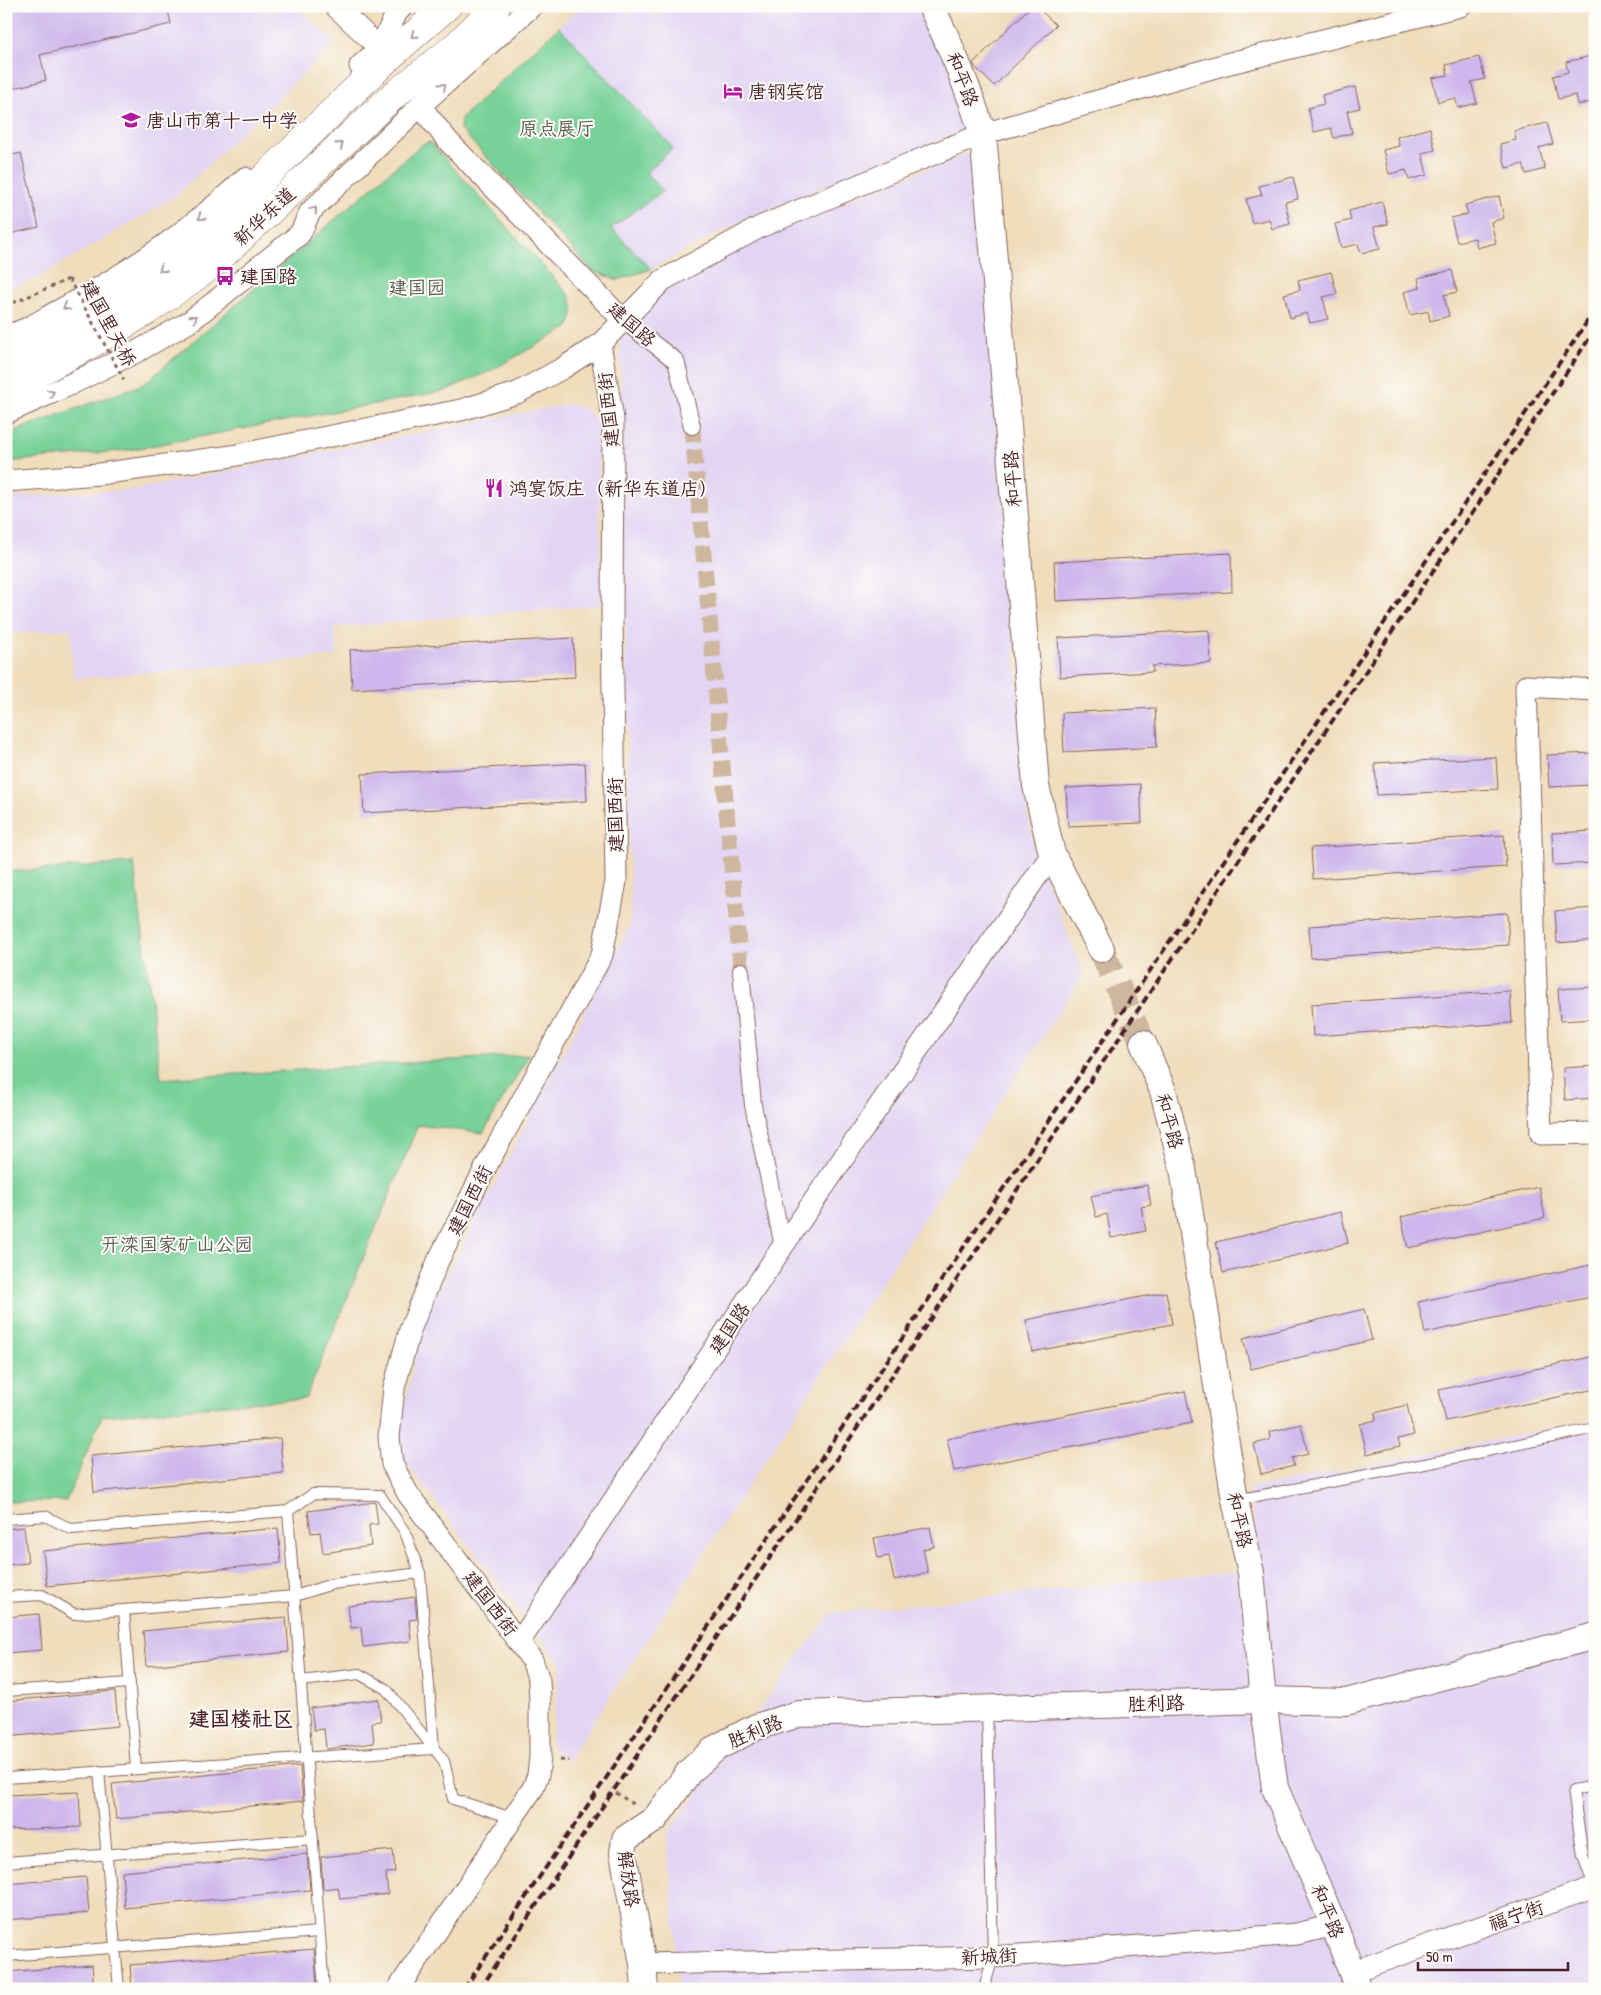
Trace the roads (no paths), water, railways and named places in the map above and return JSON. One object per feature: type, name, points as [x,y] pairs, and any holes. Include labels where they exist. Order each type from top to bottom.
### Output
[{"type":"main road","name":"新华东道","points":[[6,390],[93,343],[147,311],[212,265],[392,96],[456,46],[496,6]]},
{"type":"main road","points":[[456,46],[517,6]]},
{"type":"main road","name":"新华东道","points":[[6,359],[114,303],[198,242],[384,52],[444,9]]},
{"type":"street","points":[[335,6],[384,52]]},
{"type":"street","points":[[6,335],[17,333],[70,305],[148,256],[224,198],[384,52],[397,12],[403,6]]},
{"type":"street","points":[[6,413],[81,379],[190,322],[300,234],[310,212],[420,106],[532,6]]},
{"type":"street","name":"和平路","points":[[932,6],[964,80],[983,134],[1005,384],[1036,786],[1052,854],[1101,949]]},
{"type":"street","points":[[6,481],[99,474],[232,456],[460,410],[517,393],[563,368],[600,344],[663,280],[760,227],[983,134],[1226,64],[1460,6]]},
{"type":"street","name":"建国路","points":[[420,106],[449,142],[624,321],[676,361],[692,426]]},
{"type":"street","name":"建国西街","points":[[398,1989],[533,1788],[538,1775],[540,1757],[539,1680],[532,1660],[520,1641],[408,1494],[392,1464],[389,1437],[396,1380],[410,1330],[438,1261],[489,1161],[602,955],[616,882],[612,623],[613,419],[600,344]]},
{"type":"street","points":[[1595,690],[1526,686],[1541,1134],[1595,1133]]},
{"type":"street","name":"建国路","points":[[520,1641],[783,1246],[1052,854]]},
{"type":"street","points":[[741,971],[753,1105],[783,1246]]},
{"type":"street","name":"和平路","points":[[1142,1043],[1163,1090],[1183,1169],[1235,1500],[1251,1573],[1263,1700],[1275,1788],[1334,1925],[1354,1980]]},
{"type":"street","name":"胜利路","points":[[716,1748],[756,1727],[799,1714],[1263,1700],[1346,1702],[1595,1636]]},
{"type":"street","name":"解放路","points":[[644,1976],[623,1852],[625,1839],[655,1819],[689,1772],[716,1748]]},
{"type":"street","name":"福宁街","points":[[1354,1980],[1595,1888]]},
{"type":"street","name":"新城街","points":[[644,1976],[993,1957],[1297,1934],[1334,1925]]},
{"type":"lane","points":[[1235,1500],[1435,1462],[1595,1428]]},
{"type":"lane","points":[[6,1519],[45,1516],[71,1529],[288,1511],[313,1494],[380,1495],[406,1532],[420,1573],[434,1749]]},
{"type":"lane","points":[[288,1511],[324,1989]]},
{"type":"lane","points":[[6,1597],[42,1595],[74,1614],[295,1596],[332,1584],[420,1573]]},
{"type":"lane","points":[[124,1610],[136,1769]]},
{"type":"lane","points":[[301,1681],[359,1674],[386,1689],[444,1760],[453,1799],[512,1818]]},
{"type":"lane","points":[[6,1691],[130,1682]]},
{"type":"lane","points":[[984,1989],[993,1957],[987,1708]]},
{"type":"lane","points":[[6,1778],[434,1749]]},
{"type":"lane","points":[[99,1771],[119,1989]]},
{"type":"lane","points":[[1595,1786],[1573,1790],[1583,1856],[1595,1888]]},
{"type":"lane","points":[[6,1862],[312,1839]]},
{"type":"lane","points":[[6,1956],[320,1932]]},
{"type":"tunnel","points":[[692,426],[741,971]]},
{"type":"tunnel","points":[[1101,949],[1143,1043]]},
{"type":"railway","points":[[464,1989],[1595,310]]},
{"type":"railway","points":[[480,1989],[1595,330]]},
{"type":"place","name":"唐钢宾馆","points":[[733,91]]},
{"type":"place","name":"唐山市第十一中学","points":[[131,120]]},
{"type":"place","name":"建国路","points":[[225,276]]},
{"type":"place","name":"鸿宴饭庄（新华东道店）","points":[[494,488]]},
{"type":"district","name":"建国楼社区","points":[[241,1719]]},
{"type":"park label","name":"原点展厅","points":[[557,128]]},
{"type":"park label","name":"建国园","points":[[417,287]]},
{"type":"park label","name":"开滦国家矿山公园","points":[[177,1244]]}]
